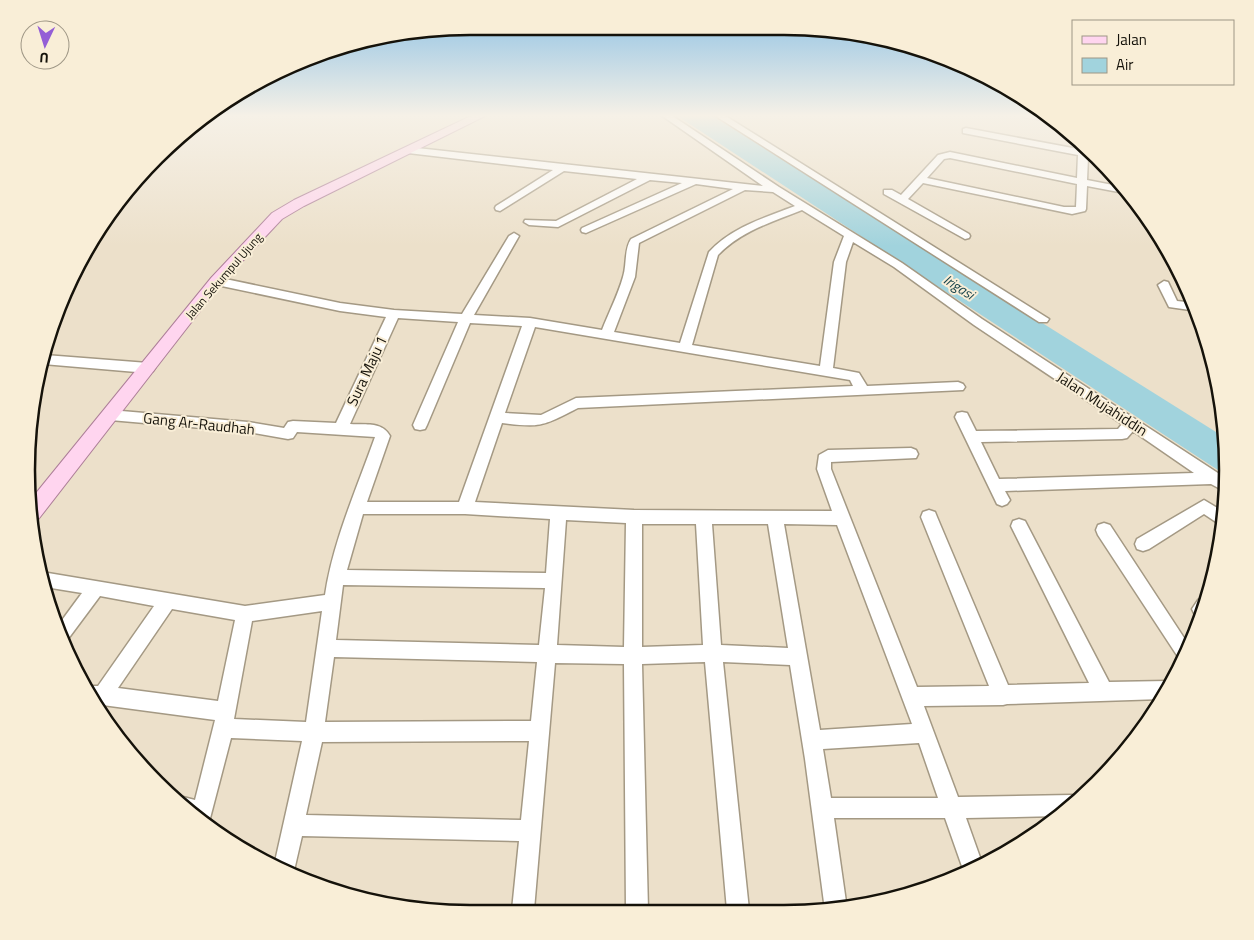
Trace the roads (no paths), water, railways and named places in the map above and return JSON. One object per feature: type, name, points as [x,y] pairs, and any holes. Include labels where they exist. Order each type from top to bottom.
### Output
[{"type":"main road","name":"Jalan Sekumpul Ujung","points":[[37,506],[216,281],[276,216],[390,159]]},
{"type":"street","points":[[479,159],[561,169],[694,181],[742,188],[774,189]]},
{"type":"street","name":"Jalan Mujahiddin","points":[[730,159],[774,189],[898,265],[978,322],[1219,481]]},
{"type":"street","points":[[788,159],[1042,319]]},
{"type":"street","points":[[902,200],[939,159]]},
{"type":"street","points":[[969,159],[1116,189]]},
{"type":"street","points":[[921,180],[1072,211],[1081,209],[1083,159]]},
{"type":"street","points":[[500,208],[561,169]]},
{"type":"street","points":[[529,222],[558,224],[648,177]]},
{"type":"street","points":[[586,230],[694,181]]},
{"type":"street","points":[[607,333],[627,282],[633,260],[632,248],[635,241],[742,188]]},
{"type":"street","points":[[888,192],[965,236]]},
{"type":"street","points":[[685,347],[713,254],[721,243],[738,233],[803,206]]},
{"type":"street","points":[[826,372],[840,262],[850,235]]},
{"type":"street","points":[[420,425],[466,318],[514,236]]},
{"type":"street","points":[[216,281],[340,307],[394,314],[530,322],[607,333],[854,376],[863,391]]},
{"type":"street","points":[[1164,284],[1173,304],[1187,306]]},
{"type":"street","name":"Sura Maju 1","points":[[341,428],[394,314]]},
{"type":"street","points":[[465,508],[530,322]]},
{"type":"street","points":[[49,360],[148,368]]},
{"type":"street","points":[[497,417],[530,421],[543,420],[576,402],[958,388]]},
{"type":"street","name":"Gang Ar-Raudhah","points":[[110,415],[232,426],[288,434],[293,426],[341,428]]},
{"type":"street","points":[[962,417],[1002,500]]},
{"type":"street","points":[[972,437],[1122,434],[1131,424]]},
{"type":"street","points":[[285,863],[314,732],[336,577],[357,508],[383,436],[380,430],[341,428]]},
{"type":"street","points":[[911,454],[828,456],[824,459],[824,469],[912,697],[971,862]]},
{"type":"street","points":[[995,485],[1219,482]]},
{"type":"street","points":[[1143,544],[1204,506],[1216,515]]},
{"type":"street","points":[[357,508],[465,508],[634,517],[843,518]]},
{"type":"street","points":[[523,905],[554,581],[558,513]]},
{"type":"street","points":[[634,517],[633,656],[637,905]]},
{"type":"street","points":[[929,517],[1003,696]]},
{"type":"street","points":[[704,518],[713,653],[738,905]]},
{"type":"street","points":[[775,518],[822,808],[835,902]]},
{"type":"street","points":[[1019,526],[1104,692]]},
{"type":"street","points":[[1104,530],[1181,648]]},
{"type":"street","points":[[336,577],[554,581]]},
{"type":"street","points":[[49,579],[245,614],[333,602]]},
{"type":"street","points":[[66,630],[96,588]]},
{"type":"street","points":[[97,694],[168,601]]},
{"type":"street","points":[[197,808],[224,720],[245,614]]},
{"type":"street","points":[[327,648],[633,656],[713,653],[797,657]]},
{"type":"street","points":[[912,697],[1160,690]]},
{"type":"street","points":[[98,695],[224,720],[314,732],[539,731]]},
{"type":"street","points":[[811,740],[925,733]]},
{"type":"street","points":[[822,808],[1061,805]]},
{"type":"street","points":[[294,825],[530,831]]},
{"type":"water","name":"Irigasi","points":[[743,159],[781,159],[1217,433],[1219,471]]}]
